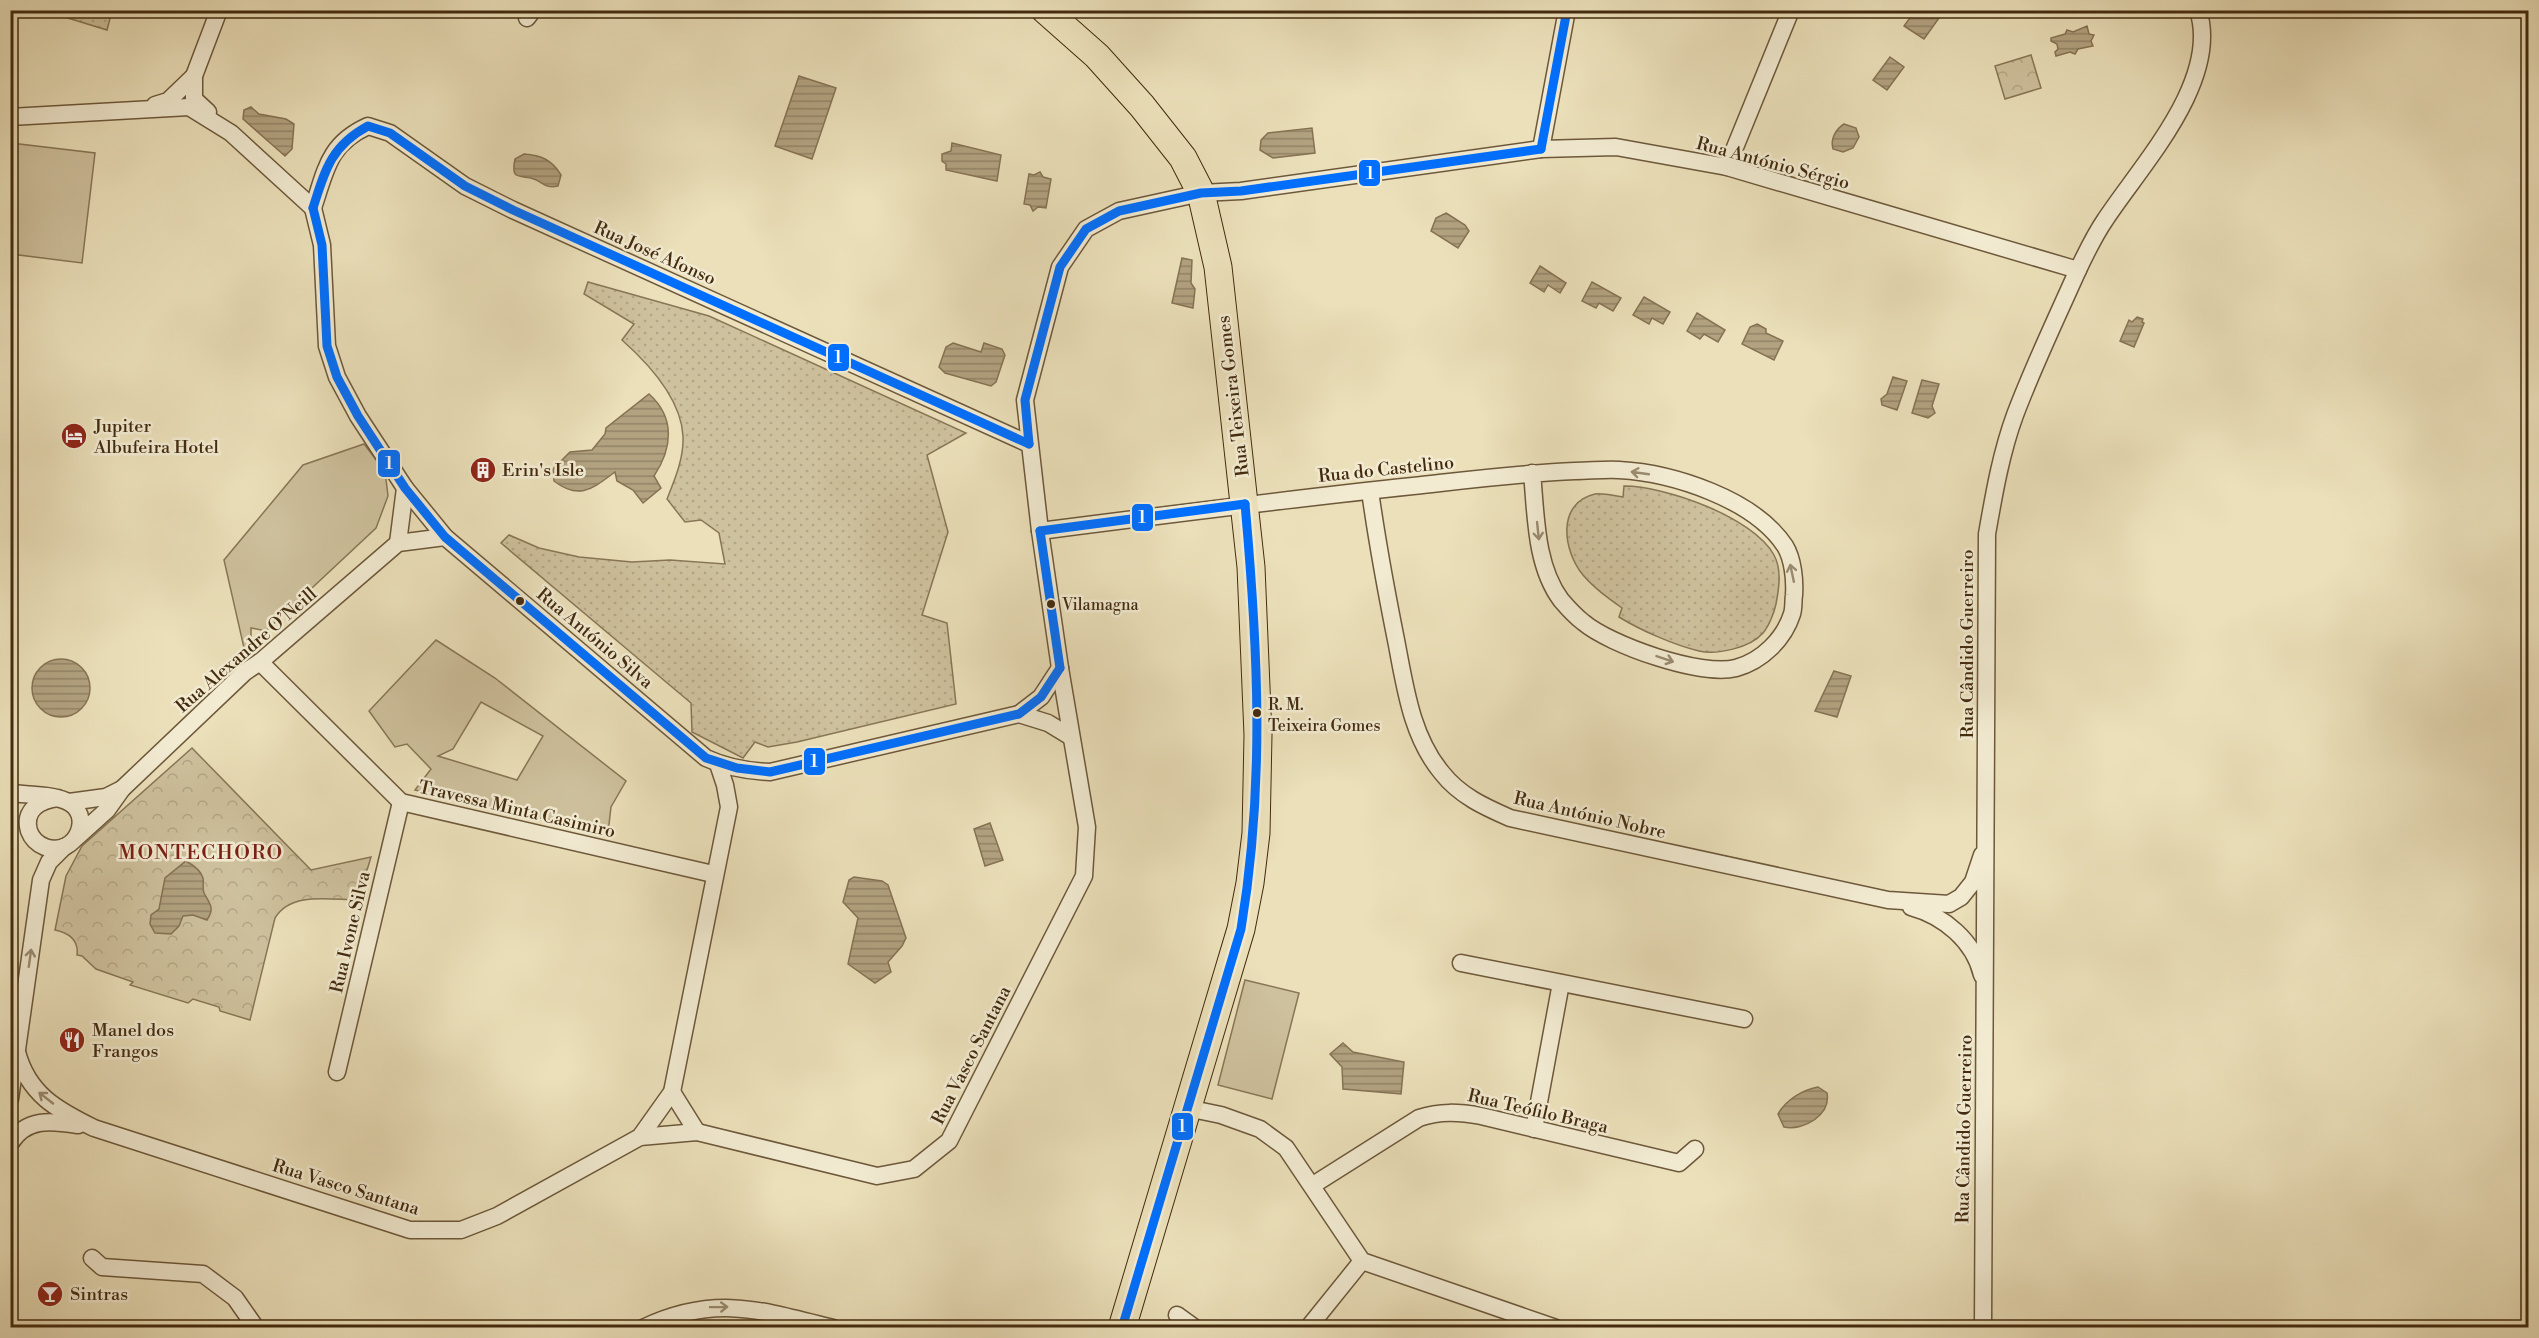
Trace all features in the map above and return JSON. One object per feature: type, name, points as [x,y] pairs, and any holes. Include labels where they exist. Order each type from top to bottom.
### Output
[{"type":"main road","name":"Rua Teixeira Gomes","points":[[1045,10],[1097,56],[1142,106],[1183,158],[1201,193],[1218,267],[1251,567],[1258,735],[1256,833],[1250,883],[1240,930],[1122,1328]]},
{"type":"street","points":[[219,10],[194,76],[194,99],[313,208]]},
{"type":"street","points":[[1541,149],[1567,10]]},
{"type":"street","points":[[1727,167],[1791,10]]},
{"type":"street","name":"Rua Cândido Guerreiro","points":[[1983,1328],[1987,534],[1996,482],[2015,415],[2078,270],[2104,221],[2169,129],[2189,93],[2200,54],[2201,19],[2198,10]]},
{"type":"street","points":[[136,111],[168,101],[194,76]]},
{"type":"street","points":[[10,117],[189,107],[231,133]]},
{"type":"street","name":"Rua José Afonso","points":[[313,208],[329,160],[348,135],[368,126],[390,133],[465,186],[513,210],[1029,444]]},
{"type":"street","name":"Rua António Sérgio","points":[[1201,193],[1241,191],[1541,149],[1616,147],[1727,167],[2078,270]]},
{"type":"street","name":"Rua Vasco Santana","points":[[10,1144],[16,1134],[38,1122],[60,1122],[94,1128],[411,1230],[461,1230],[497,1216],[640,1137],[697,1132],[877,1176],[914,1169],[949,1141],[1084,876],[1087,827],[1040,531],[1025,400],[1060,267],[1086,230],[1119,212],[1201,193]]},
{"type":"street","name":"Rua António Silva","points":[[313,208],[322,245],[327,346],[337,377],[358,416],[405,488],[445,537],[705,758],[718,764],[770,772],[1018,714],[1041,697],[1060,668]]},
{"type":"street","name":"Rua do Castelino","points":[[1245,504],[1532,473],[1619,470],[1668,477],[1713,493],[1759,518],[1786,548],[1795,580],[1793,612],[1778,642],[1760,657],[1736,668],[1706,670],[1670,662],[1620,642],[1584,623],[1560,599],[1547,573],[1539,543],[1532,473]]},
{"type":"street","points":[[405,488],[398,543],[445,537]]},
{"type":"street","name":"Rua António Nobre","points":[[1370,490],[1380,560],[1412,717],[1442,774],[1476,803],[1510,818],[1888,900],[1923,910],[1949,926],[1968,943],[1980,963],[1986,987]]},
{"type":"street","points":[[1040,531],[1245,504]]},
{"type":"street","name":"Rua Alexandre O’Neill","points":[[10,1099],[41,880],[49,862],[107,810],[122,789],[245,672],[260,662],[398,543]]},
{"type":"street","name":"Travessa Minta Casimiro","points":[[260,662],[401,802],[713,874]]},
{"type":"street","points":[[1018,714],[1048,723],[1071,737]]},
{"type":"street","points":[[640,1137],[672,1092],[713,874],[729,807],[718,764]]},
{"type":"street","name":"Rua Alexandre O’Neill","points":[[63,800],[106,797],[122,789]]},
{"type":"street","points":[[10,793],[63,800],[79,816],[80,830],[70,843],[52,850],[40,845],[31,834],[20,808],[10,802]]},
{"type":"street","points":[[28,828],[31,812],[36,805],[45,799],[63,800]]},
{"type":"street","name":"Rua Ivone Silva","points":[[337,1072],[401,802]]},
{"type":"street","name":"Rua António Nobre","points":[[1888,900],[1948,904],[1960,897],[1973,882],[1987,840]]},
{"type":"street","points":[[1461,963],[1744,1019]]},
{"type":"street","points":[[1534,1129],[1561,983]]},
{"type":"street","name":"Rua Vasco Santana","points":[[17,1052],[22,1072],[37,1091],[66,1114],[94,1128]]},
{"type":"street","points":[[672,1092],[697,1132]]},
{"type":"street","points":[[1187,1108],[1221,1115],[1260,1129],[1287,1148],[1362,1261],[1556,1328]]},
{"type":"street","name":"Rua Teófilo Braga","points":[[1313,1185],[1419,1118],[1434,1113],[1470,1114],[1679,1163],[1695,1149]]},
{"type":"street","points":[[92,1258],[102,1267],[203,1274],[235,1299],[256,1328]]},
{"type":"street","points":[[1308,1328],[1362,1261]]},
{"type":"street","points":[[643,1328],[686,1311],[715,1307],[754,1308],[833,1328]]},
{"type":"street","points":[[1177,1315],[1195,1328]]},
{"type":"green space","points":[[112,10],[107,30],[45,11]]},
{"type":"green space","points":[[2031,55],[2041,88],[2005,99],[1995,66]]},
{"type":"green space","points":[[11,143],[95,153],[82,263],[11,254]]},
{"type":"green space","points":[[588,282],[709,316],[966,433],[927,455],[948,532],[922,615],[947,623],[956,704],[797,742],[768,747],[755,742],[743,758],[692,732],[691,703],[501,543],[509,535],[539,548],[579,557],[632,562],[670,560],[725,564],[719,533],[701,520],[685,522],[667,499],[678,468],[683,444],[681,422],[670,395],[653,371],[622,340],[634,324],[584,294]]},
{"type":"green space","points":[[364,444],[385,471],[388,496],[376,528],[266,631],[251,628],[251,647],[244,648],[224,560],[303,465]]},
{"type":"green space","points":[[1624,486],[1662,491],[1706,506],[1728,516],[1763,541],[1777,561],[1779,585],[1771,619],[1757,638],[1733,649],[1715,652],[1699,651],[1658,637],[1619,617],[1622,608],[1592,584],[1576,565],[1568,541],[1567,529],[1574,507],[1582,499],[1595,494],[1623,497]]},
{"type":"green space","points":[[436,640],[495,678],[626,781],[611,807],[608,833],[415,790],[431,769],[407,744],[395,747],[369,711]],"holes":[[[481,702],[543,736],[517,780],[438,756],[453,749]]]},
{"type":"green space","points":[[192,748],[311,870],[371,857],[358,900],[301,900],[282,909],[275,918],[250,1020],[220,1011],[219,1007],[193,999],[188,1003],[130,985],[133,982],[96,969],[82,956],[77,955],[75,941],[72,938],[55,930],[66,876],[82,846]]},
{"type":"green space","points":[[1245,980],[1299,993],[1272,1099],[1218,1085]]},
{"type":"shaded area","points":[[1915,11],[1944,11],[1924,39],[1904,26]]},
{"type":"shaded area","points":[[2087,26],[2089,34],[2094,35],[2091,41],[2093,46],[2078,49],[2075,54],[2070,52],[2056,56],[2057,44],[2051,41],[2051,38],[2065,34],[2067,30],[2073,32]]},
{"type":"shaded area","points":[[1890,57],[1904,67],[1887,90],[1873,80]]},
{"type":"shaded area","points":[[799,76],[836,88],[812,159],[775,146]]},
{"type":"shaded area","points":[[251,107],[259,114],[286,119],[294,124],[292,149],[285,156],[243,119],[244,110]]},
{"type":"shaded area","points":[[1844,124],[1856,128],[1859,137],[1853,148],[1843,152],[1833,149],[1832,142],[1836,131]]},
{"type":"shaded area","points":[[1312,128],[1315,153],[1273,158],[1260,150],[1261,140],[1268,133]]},
{"type":"shaded area","points":[[952,143],[1001,155],[997,181],[946,170],[942,154],[951,151]]},
{"type":"shaded area","points":[[524,154],[541,157],[550,162],[561,175],[558,186],[548,186],[515,174],[515,159]]},
{"type":"shaded area","points":[[1040,172],[1043,177],[1051,179],[1046,208],[1038,207],[1033,211],[1030,205],[1024,204],[1029,174],[1034,175]]},
{"type":"shaded area","points":[[1446,213],[1465,225],[1469,231],[1458,248],[1431,231],[1436,218]]},
{"type":"shaded area","points":[[1182,258],[1192,260],[1191,283],[1195,289],[1193,308],[1172,303]]},
{"type":"shaded area","points":[[1540,266],[1566,283],[1560,293],[1548,285],[1544,292],[1530,283]]},
{"type":"shaded area","points":[[1592,282],[1621,298],[1613,311],[1599,303],[1596,308],[1582,301]]},
{"type":"shaded area","points":[[1644,297],[1670,312],[1663,324],[1652,318],[1649,324],[1633,315]]},
{"type":"shaded area","points":[[1697,313],[1725,330],[1718,342],[1704,334],[1700,339],[1687,331]]},
{"type":"shaded area","points":[[2137,317],[2143,319],[2144,323],[2134,347],[2120,341],[2129,320],[2132,322]]},
{"type":"shaded area","points":[[1757,324],[1766,329],[1766,333],[1783,341],[1774,360],[1742,344],[1750,327]]},
{"type":"shaded area","points":[[953,343],[981,352],[984,343],[1002,349],[1005,355],[996,382],[991,386],[945,373],[939,367],[946,347]]},
{"type":"shaded area","points":[[1893,377],[1907,381],[1897,410],[1882,405],[1881,399],[1887,394]]},
{"type":"shaded area","points":[[1922,380],[1939,384],[1932,406],[1935,413],[1928,418],[1912,413]]},
{"type":"shaded area","points":[[649,394],[658,403],[667,423],[665,455],[654,476],[661,488],[643,503],[633,490],[617,481],[615,472],[586,490],[571,490],[554,481],[553,469],[570,452],[592,450],[605,434],[606,428]]},
{"type":"shaded area","points":[[61,659],[77,664],[85,672],[90,688],[85,704],[77,712],[61,717],[45,712],[37,704],[32,688],[37,672],[45,664]]},
{"type":"shaded area","points":[[1834,671],[1851,676],[1837,717],[1815,711]]},
{"type":"shaded area","points":[[990,823],[1003,860],[985,866],[974,829]]},
{"type":"shaded area","points":[[186,861],[202,875],[203,891],[211,906],[211,912],[207,920],[193,915],[183,916],[179,926],[171,934],[155,933],[150,924],[151,915],[159,909],[165,878]]},
{"type":"shaded area","points":[[854,877],[882,881],[888,885],[906,938],[888,962],[891,972],[875,983],[848,964],[858,918],[843,902],[849,880]]},
{"type":"shaded area","points":[[1343,1043],[1353,1052],[1404,1062],[1401,1094],[1343,1089],[1342,1067],[1330,1054]]},
{"type":"shaded area","points":[[1818,1087],[1827,1093],[1825,1108],[1820,1114],[1807,1124],[1792,1128],[1784,1127],[1778,1114],[1785,1104],[1795,1096]]},
{"type":"transit line","name":"1","points":[[1541,149],[1567,10]]},
{"type":"transit line","name":"1","points":[[313,208],[331,160],[345,142],[368,126],[390,133],[465,186],[513,210],[1029,444]]},
{"type":"transit line","name":"1","points":[[1029,444],[1025,400],[1060,267],[1086,229],[1119,211],[1201,193],[1241,191],[1541,149]]},
{"type":"transit line","name":"1","points":[[313,208],[322,245],[327,346],[337,377],[358,416],[405,488],[445,537],[706,758],[737,768],[770,772],[1019,714],[1041,697],[1060,668]]},
{"type":"transit line","name":"1","points":[[1040,531],[1245,504]]},
{"type":"transit line","name":"1","points":[[1122,1328],[1241,929],[1254,822],[1257,716],[1256,664],[1245,504]]},
{"type":"transit line","name":"1","points":[[1040,531],[1060,668]]},
{"type":"place","name":"Jupiter Albufeira Hotel","points":[[74,436]]},
{"type":"place","name":"Erin's Isle","points":[[483,470]]},
{"type":"place","name":"Vilamagna","points":[[1051,604]]},
{"type":"place","name":"R. M. Teixeira Gomes","points":[[1257,713]]},
{"type":"place","name":"Manel dos Frangos","points":[[72,1040]]},
{"type":"place","name":"Sintras","points":[[50,1294]]},
{"type":"district","name":"MONTECHORO","points":[[201,852]]}]
